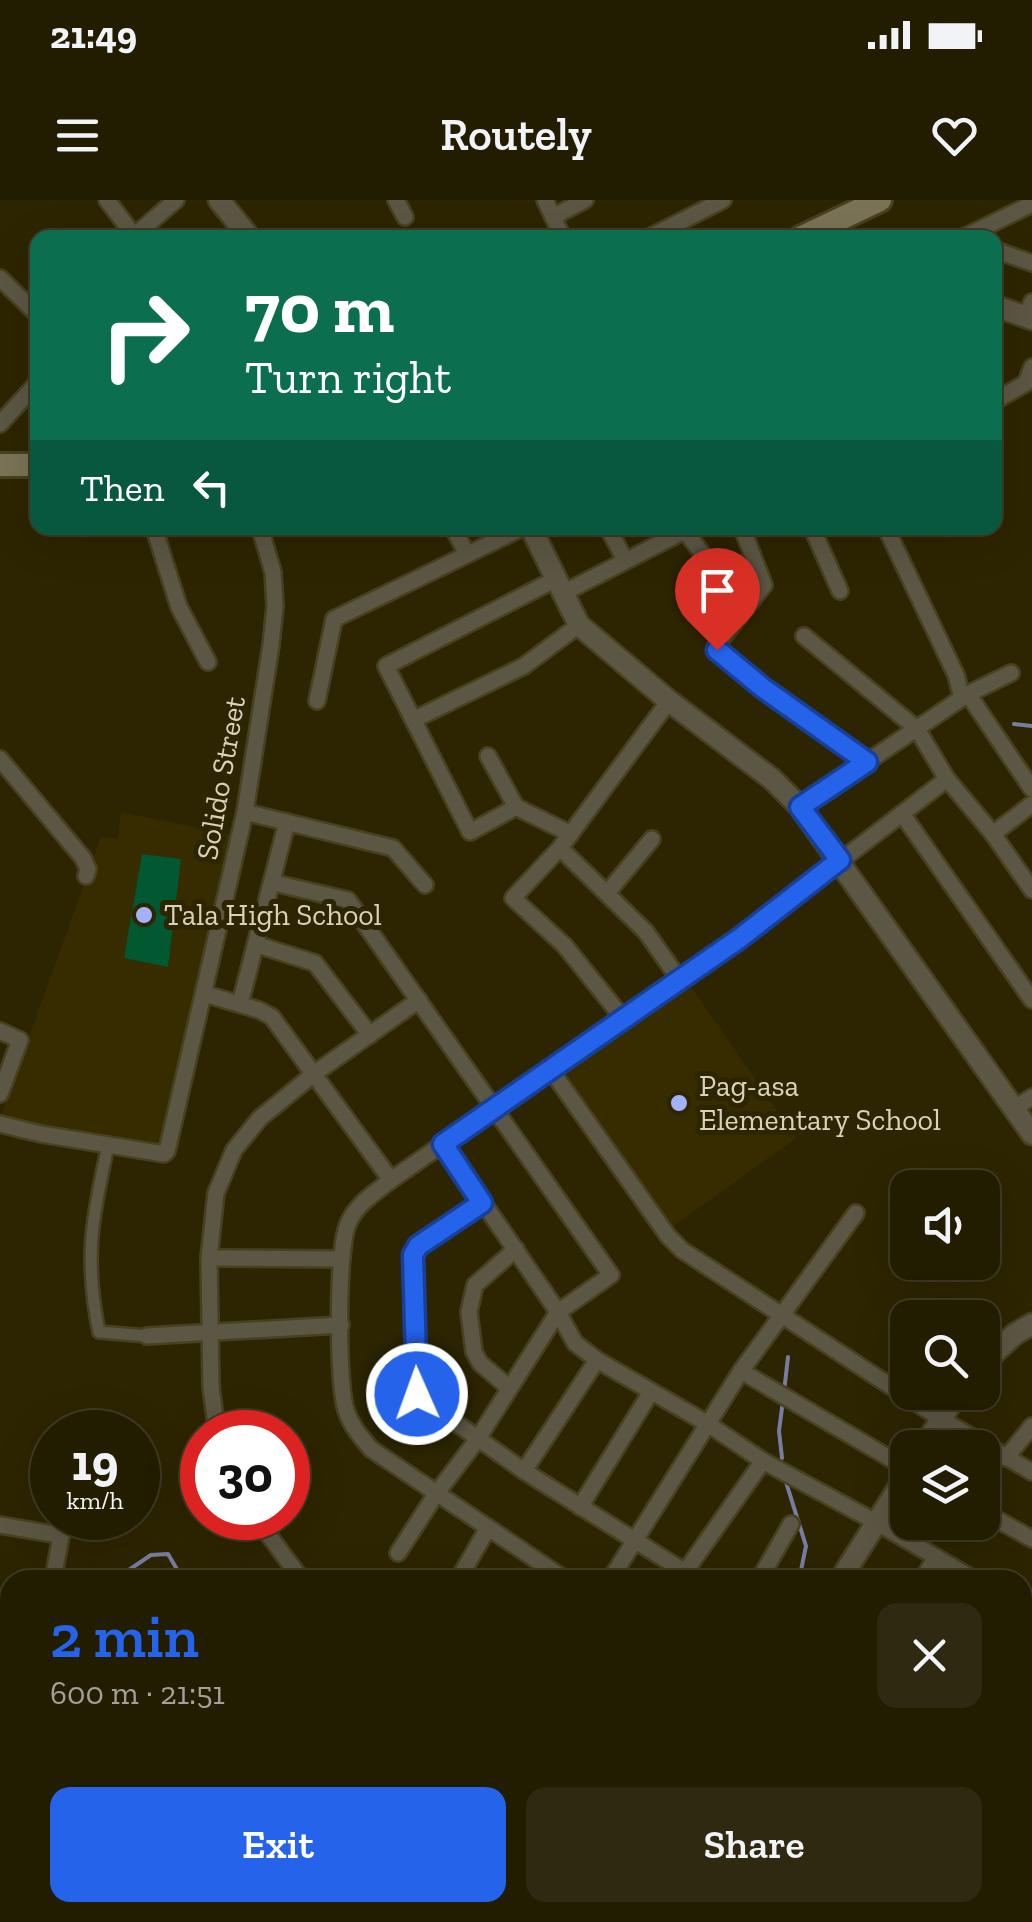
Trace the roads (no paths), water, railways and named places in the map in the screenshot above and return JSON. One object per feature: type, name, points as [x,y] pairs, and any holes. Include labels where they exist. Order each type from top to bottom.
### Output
[{"type":"main road","points":[[818,230],[880,200]]},
{"type":"main road","points":[[0,465],[30,465]]},
{"type":"street","points":[[106,200],[130,230]]},
{"type":"street","points":[[143,230],[176,200]]},
{"type":"street","points":[[219,200],[243,230]]},
{"type":"street","points":[[396,200],[405,217]]},
{"type":"street","points":[[545,200],[559,230]]},
{"type":"street","points":[[553,217],[584,200]]},
{"type":"street","points":[[664,230],[723,200]]},
{"type":"street","points":[[978,230],[1032,204]]},
{"type":"street","points":[[1002,253],[1032,264]]},
{"type":"street","points":[[0,278],[30,307]]},
{"type":"street","points":[[1002,312],[1030,312]]},
{"type":"street","points":[[1002,397],[1026,383],[1032,368]]},
{"type":"street","points":[[0,424],[30,391]]},
{"type":"street","points":[[156,535],[179,607],[208,662]]},
{"type":"street","name":"Solido Street","points":[[108,1146],[166,1153],[245,812],[274,606],[272,572],[262,535]]},
{"type":"street","points":[[457,535],[468,554]]},
{"type":"street","points":[[317,700],[334,619],[507,535]]},
{"type":"street","points":[[535,535],[579,625],[669,702],[772,779],[800,807],[1032,1134]]},
{"type":"street","points":[[612,535],[625,560]]},
{"type":"street","points":[[516,807],[470,832],[387,668],[388,662],[625,560],[673,535]]},
{"type":"street","points":[[691,535],[710,564],[750,600]]},
{"type":"street","points":[[745,535],[764,585],[716,646],[717,650],[867,762]]},
{"type":"street","points":[[815,535],[840,591]]},
{"type":"street","points":[[889,535],[965,696],[1032,789]]},
{"type":"street","points":[[413,720],[524,666],[579,625]]},
{"type":"street","points":[[804,636],[917,729],[947,779],[993,834],[1032,890]]},
{"type":"street","points":[[800,807],[965,696],[1011,673]]},
{"type":"street","points":[[622,1017],[566,946],[514,899],[560,848],[669,702]]},
{"type":"street","points":[[488,756],[516,807],[571,834]]},
{"type":"street","points":[[0,759],[83,858],[88,869],[86,876]]},
{"type":"street","points":[[551,1570],[371,1450],[355,1430],[342,1393],[340,1259],[349,1220],[359,1205],[391,1180],[740,938],[947,779]]},
{"type":"street","points":[[993,834],[1032,804]]},
{"type":"street","points":[[245,812],[393,848],[425,885]]},
{"type":"street","points":[[903,815],[1029,990]]},
{"type":"street","points":[[240,1004],[287,822]]},
{"type":"street","points":[[607,893],[652,838]]},
{"type":"street","points":[[560,848],[646,932],[678,979]]},
{"type":"street","points":[[274,882],[348,900],[610,1274],[558,1312],[477,1440],[398,1553]]},
{"type":"street","points":[[258,945],[315,963],[370,1035]]},
{"type":"street","points":[[205,994],[272,1017],[391,1180]]},
{"type":"street","points":[[215,1410],[209,1258],[216,1193],[234,1150],[260,1118],[315,1073],[419,1000]]},
{"type":"street","points":[[0,1031],[20,1040],[0,1094]]},
{"type":"street","points":[[551,1070],[668,1236],[682,1250],[941,1419],[1032,1472]]},
{"type":"street","points":[[1014,1109],[1032,1097]]},
{"type":"street","points":[[0,1124],[108,1146],[90,1244],[91,1284],[99,1332],[146,1336],[341,1325]]},
{"type":"street","points":[[443,1144],[575,1343],[764,1461],[958,1570]]},
{"type":"street","points":[[482,1203],[418,1246],[413,1261],[417,1394],[477,1440],[681,1570]]},
{"type":"street","points":[[616,1570],[741,1372],[856,1212]]},
{"type":"street","points":[[508,1388],[480,1363],[474,1352],[469,1312],[475,1285],[516,1249]]},
{"type":"street","points":[[209,1258],[340,1259]]},
{"type":"street","points":[[1000,1348],[1032,1324]]},
{"type":"street","points":[[524,1471],[597,1360]]},
{"type":"street","points":[[741,1372],[890,1460]]},
{"type":"street","points":[[580,1507],[651,1392]]},
{"type":"street","points":[[934,1430],[947,1410]]},
{"type":"street","points":[[1006,1458],[1032,1426]]},
{"type":"street","points":[[695,1570],[764,1461]]},
{"type":"street","points":[[846,1570],[890,1500]]},
{"type":"street","points":[[1000,1521],[1032,1539]]},
{"type":"street","points":[[766,1570],[792,1524]]},
{"type":"street","points":[[0,1525],[60,1536],[55,1570]]},
{"type":"street","points":[[464,1570],[488,1528]]},
{"type":"street","points":[[272,1540],[295,1570]]},
{"type":"street","points":[[928,1570],[936,1557]]},
{"type":"waterway","points":[[1014,724],[1032,726]]},
{"type":"waterway","points":[[784,1392],[788,1357]]},
{"type":"waterway","points":[[782,1458],[779,1431],[783,1400]]},
{"type":"waterway","points":[[785,1479],[806,1546],[801,1570]]},
{"type":"waterway","points":[[129,1570],[151,1555],[168,1554],[177,1570]]},
{"type":"place","name":"Tala High School","points":[[144,915]]},
{"type":"place","name":"Pag-asa Elementary School","points":[[679,1103]]}]
